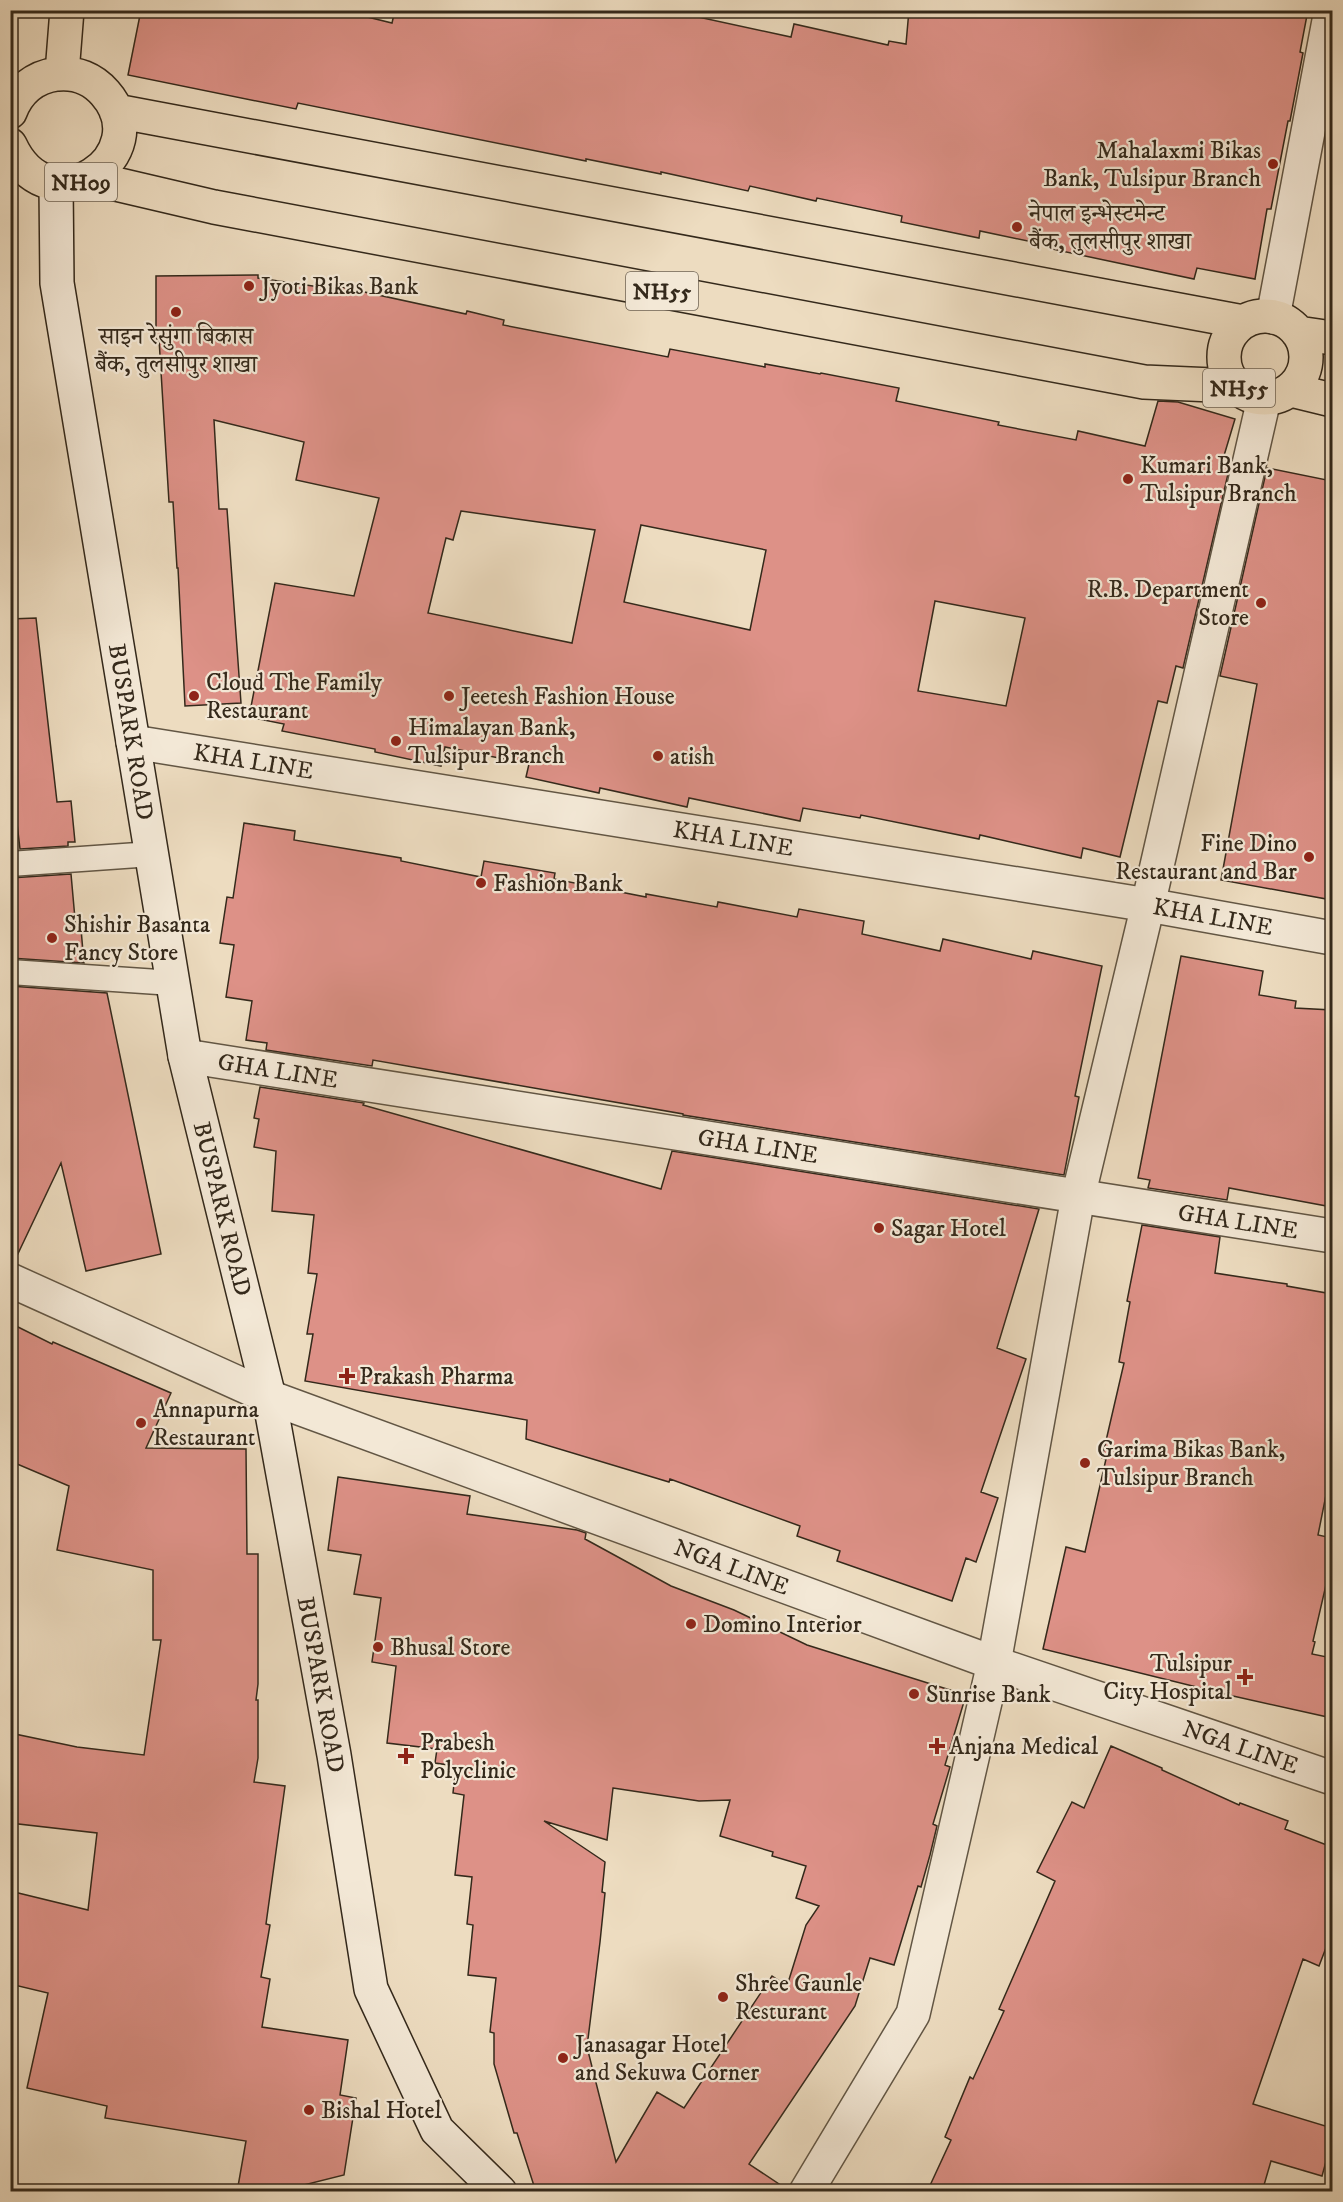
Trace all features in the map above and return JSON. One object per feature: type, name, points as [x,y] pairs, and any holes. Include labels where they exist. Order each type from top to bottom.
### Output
[{"type":"main road","points":[[62,73],[67,10]]},
{"type":"main road","points":[[11,112],[16,99],[25,88],[42,77],[62,73],[76,74],[101,87],[110,98],[116,111],[1272,324],[1332,338]]},
{"type":"main road","name":"NH09","points":[[10,146],[27,171],[40,180],[56,184],[79,182],[101,170],[116,149],[119,123],[116,111]]},
{"type":"main road","name":"NH55","points":[[90,178],[214,207],[1144,382],[1332,400]]},
{"type":"main road","name":"NH55","points":[[1272,324],[1304,344],[1306,356],[1300,380],[1264,392],[1228,376],[1224,353],[1233,330],[1272,324]]},
{"type":"street","points":[[1272,324],[1331,10]]},
{"type":"street","name":"BUSPARK ROAD","points":[[56,184],[57,283],[185,1056],[269,1397],[334,1755],[371,1989],[437,2130],[500,2192]]},
{"type":"street","points":[[806,2192],[913,2014],[994,1663],[1078,1197],[1148,905],[1264,392]]},
{"type":"street","name":"KHA LINE","points":[[133,742],[1148,905],[1332,938]]},
{"type":"street","name":"GHA LINE","points":[[185,1056],[1332,1236]]},
{"type":"street","name":"NGA LINE","points":[[10,1280],[269,1397],[994,1663],[1332,1778]]},
{"type":"lane","points":[[10,864],[152,854]]},
{"type":"lane","points":[[10,972],[173,983]]},
{"type":"building","points":[[141,10],[339,10],[392,23],[395,10],[666,10],[791,37],[794,24],[888,45],[889,41],[906,44],[909,10],[1308,10],[1300,52],[1303,53],[1290,121],[1288,121],[1271,209],[1267,209],[1255,279],[1197,268],[1194,279],[1052,249],[1052,246],[980,231],[979,238],[901,222],[902,216],[817,198],[816,201],[750,186],[748,191],[661,172],[661,174],[586,159],[586,161],[298,103],[296,109],[128,75]]},
{"type":"building","points":[[258,275],[258,278],[340,290],[341,287],[466,314],[467,311],[504,320],[503,325],[668,357],[670,349],[899,388],[896,401],[999,422],[998,425],[1076,440],[1078,431],[1145,446],[1158,401],[1178,402],[1235,419],[1223,459],[1231,461],[1183,668],[1176,666],[1167,703],[1158,701],[1120,857],[1083,848],[1081,858],[980,835],[979,839],[861,815],[860,818],[803,808],[800,821],[689,798],[687,807],[600,788],[599,793],[526,777],[529,764],[445,747],[441,766],[375,752],[375,749],[282,731],[284,724],[249,717],[275,583],[354,596],[379,498],[296,480],[304,442],[214,420],[219,509],[227,509],[241,703],[185,706],[173,502],[169,502],[159,339],[156,339],[156,276]],"holes":[[[461,511],[595,530],[572,643],[428,613],[446,538],[453,540]],[[641,525],[766,550],[750,630],[624,602]],[[935,601],[1025,618],[1006,706],[918,691]]]},
{"type":"building","points":[[1267,468],[1332,481],[1332,900],[1221,880],[1257,684],[1220,676]]},
{"type":"building","points":[[36,618],[57,802],[71,801],[75,842],[68,842],[68,846],[20,849],[13,789],[10,790],[10,619]]},
{"type":"building","points":[[244,823],[295,831],[294,840],[401,858],[401,861],[481,877],[484,861],[555,873],[554,879],[646,897],[646,894],[717,907],[718,902],[797,917],[799,909],[864,921],[862,934],[940,951],[943,939],[1031,959],[1033,951],[1102,966],[1075,1096],[1079,1097],[1064,1175],[683,1115],[373,1060],[372,1066],[266,1050],[267,1043],[246,1040],[252,1001],[226,997],[234,945],[220,943],[227,897],[233,898]]},
{"type":"building","points":[[71,874],[76,930],[81,929],[84,963],[10,958],[10,878]]},
{"type":"building","points":[[1181,956],[1263,971],[1259,995],[1296,1001],[1295,1008],[1332,1010],[1332,1207],[1229,1188],[1227,1200],[1148,1188],[1150,1180],[1138,1178]]},
{"type":"building","points":[[10,986],[107,993],[161,1254],[86,1271],[61,1163],[14,1262],[10,1262]]},
{"type":"building","points":[[260,1087],[364,1103],[363,1105],[661,1189],[672,1151],[1039,1209],[997,1348],[1026,1359],[981,1492],[998,1498],[976,1562],[966,1558],[952,1601],[837,1561],[840,1551],[797,1536],[800,1526],[670,1479],[669,1482],[526,1439],[527,1420],[305,1381],[313,1334],[307,1334],[317,1274],[308,1273],[314,1215],[272,1211],[276,1151],[254,1147],[259,1119],[254,1118]]},
{"type":"building","points":[[1142,1225],[1220,1237],[1215,1273],[1287,1284],[1287,1286],[1332,1294],[1332,1465],[1318,1535],[1332,1538],[1332,1559],[1312,1654],[1332,1658],[1332,1718],[1043,1649],[1066,1547],[1085,1552],[1106,1459],[1102,1458],[1124,1363],[1119,1362],[1130,1302],[1127,1301]]},
{"type":"building","points":[[10,1323],[52,1344],[53,1342],[171,1393],[146,1448],[246,1449],[247,1554],[258,1554],[256,1700],[258,1700],[258,1758],[254,1782],[285,1786],[266,1924],[270,1925],[261,1977],[270,1979],[262,2027],[348,2040],[340,2095],[356,2098],[344,2175],[276,2192],[237,2192],[246,2141],[105,2118],[107,2106],[27,2088],[48,1993],[10,1984],[10,1891],[88,1910],[97,1833],[10,1823],[10,1733],[77,1747],[144,1755],[161,1640],[153,1640],[153,1570],[57,1550],[69,1486],[10,1461]]},
{"type":"building","points":[[338,1477],[470,1496],[467,1514],[586,1533],[585,1539],[671,1586],[734,1610],[807,1645],[966,1695],[945,1765],[950,1767],[933,1824],[937,1826],[930,1855],[894,1965],[870,1958],[855,2006],[749,2164],[788,2190],[787,2192],[536,2192],[517,2133],[514,2133],[494,2064],[494,2033],[490,2032],[496,1978],[468,1975],[473,1925],[467,1924],[472,1877],[455,1875],[464,1795],[453,1793],[456,1766],[435,1763],[437,1749],[387,1743],[396,1666],[372,1662],[381,1598],[354,1594],[361,1555],[328,1550]],"holes":[[[613,1788],[699,1801],[730,1800],[720,1836],[773,1852],[772,1856],[806,1866],[796,1898],[819,1906],[806,1925],[787,1986],[772,1976],[684,2108],[657,2092],[616,2162],[587,2047],[605,1893],[602,1892],[605,1862],[544,1821],[607,1840]]]},
{"type":"building","points":[[1111,1746],[1239,1805],[1240,1803],[1288,1821],[1285,1829],[1332,1847],[1332,1932],[1319,1966],[1303,1959],[1253,2104],[1332,2128],[1332,2140],[1322,2176],[1271,2161],[1262,2192],[927,2192],[951,2140],[945,2137],[970,2077],[973,2079],[1004,2011],[999,2009],[1055,1881],[1037,1872],[1072,1802],[1084,1808]]},
{"type":"place","name":"Mahalaxmi Bikas Bank, Tulsipur Branch","points":[[1273,164]]},
{"type":"place","name":"नेपाल इन्भेस्टमेन्ट बैंक, तुलसीपुर शाखा","points":[[1017,227]]},
{"type":"place","name":"Jyoti Bikas Bank","points":[[249,286]]},
{"type":"place","name":"साइन रेसुंगा बिकास बैंक, तुलसीपुर शाखा","points":[[176,312]]},
{"type":"place","name":"Kumari Bank, Tulsipur Branch","points":[[1128,479]]},
{"type":"place","name":"R.B. Department Store","points":[[1261,603]]},
{"type":"place","name":"Cloud The Family Restaurant","points":[[194,696]]},
{"type":"place","name":"Jeetesh Fashion House","points":[[449,696]]},
{"type":"place","name":"Himalayan Bank, Tulsipur Branch","points":[[396,741]]},
{"type":"place","name":"atish","points":[[658,756]]},
{"type":"place","name":"Fine Dino Restaurant and Bar","points":[[1309,857]]},
{"type":"place","name":"Fashion Bank","points":[[481,883]]},
{"type":"place","name":"Shishir Basanta Fancy Store","points":[[52,938]]},
{"type":"place","name":"Sagar Hotel","points":[[879,1228]]},
{"type":"place","name":"Prakash Pharma","points":[[347,1376]]},
{"type":"place","name":"Annapurna Restaurant","points":[[141,1423]]},
{"type":"place","name":"Garima Bikas Bank, Tulsipur Branch","points":[[1085,1463]]},
{"type":"place","name":"Domino Interior","points":[[691,1624]]},
{"type":"place","name":"Bhusal Store","points":[[378,1647]]},
{"type":"place","name":"Tulsipur City Hospital","points":[[1245,1677]]},
{"type":"place","name":"Sunrise Bank","points":[[914,1694]]},
{"type":"place","name":"Anjana Medical","points":[[937,1746]]},
{"type":"place","name":"Prabesh Polyclinic","points":[[406,1756]]},
{"type":"place","name":"Shree Gaunle Resturant","points":[[723,1997]]},
{"type":"place","name":"Janasagar Hotel and Sekuwa Corner","points":[[563,2058]]},
{"type":"place","name":"Bishal Hotel","points":[[309,2110]]}]
